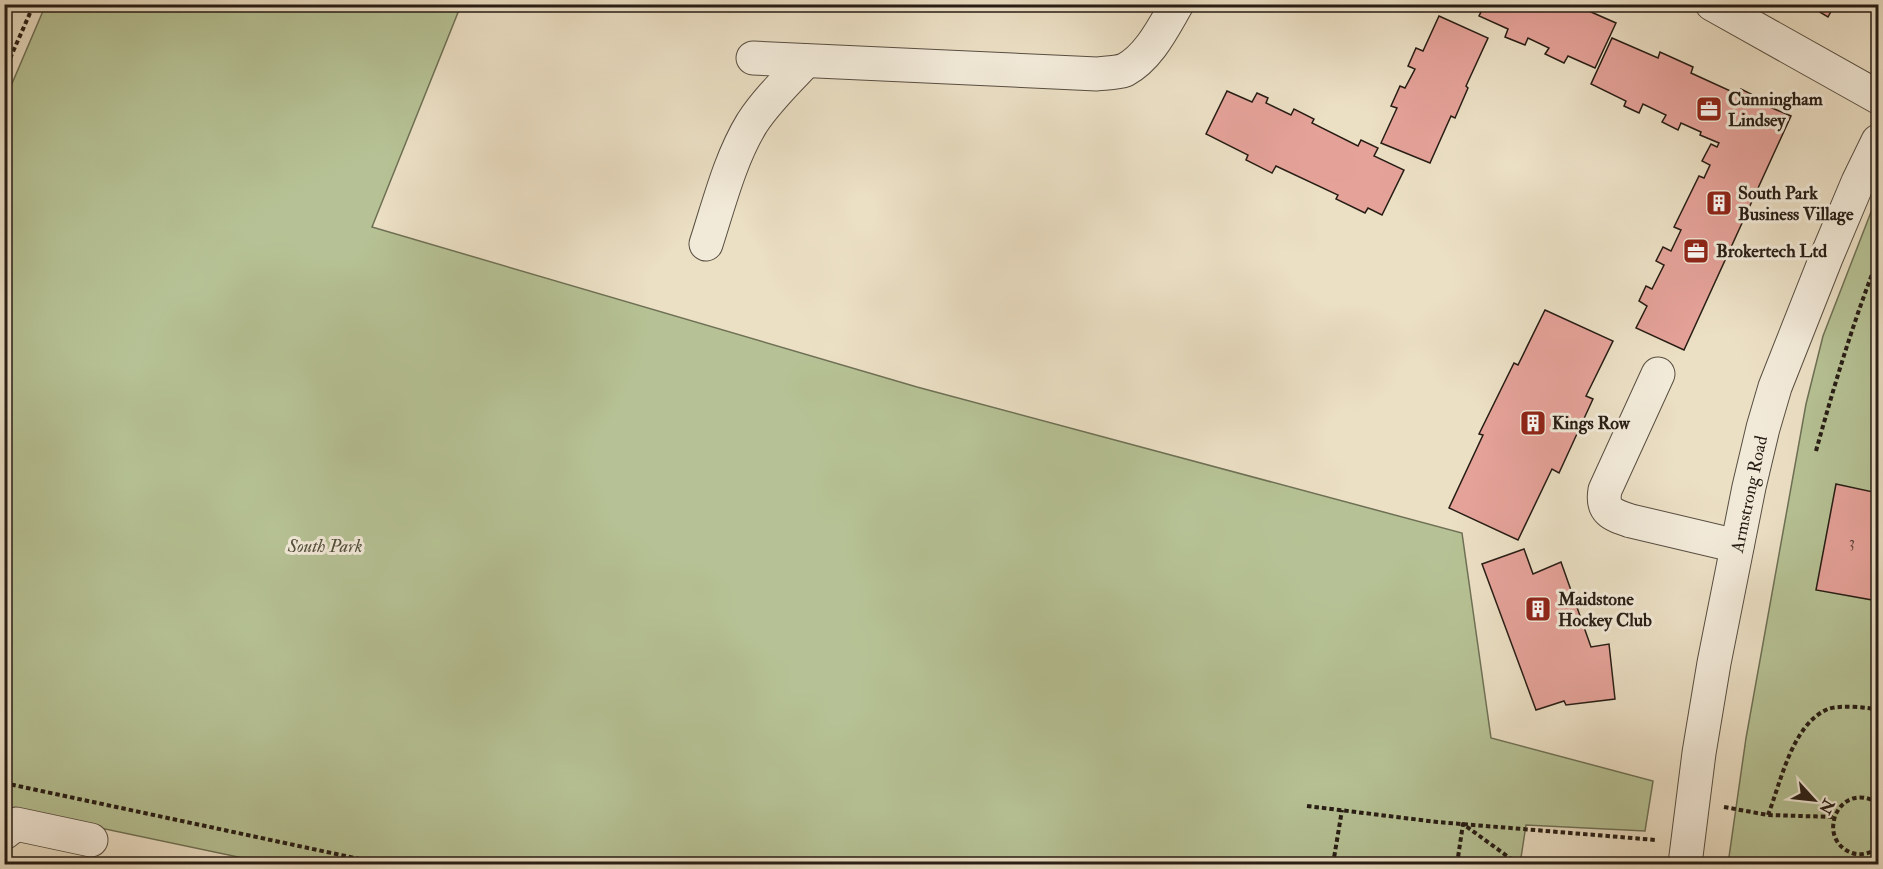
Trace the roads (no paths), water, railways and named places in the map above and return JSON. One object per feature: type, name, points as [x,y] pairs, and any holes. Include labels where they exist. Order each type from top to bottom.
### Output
[{"type":"street","points":[[753,58],[1097,74],[1123,71],[1150,48],[1176,4]]},
{"type":"street","points":[[1712,4],[1878,97]]},
{"type":"street","points":[[706,244],[739,148],[752,123],[768,101],[806,61]]},
{"type":"street","name":"Armstrong Road","points":[[1687,853],[1714,663],[1763,428],[1775,387],[1858,182],[1878,141]]},
{"type":"street","points":[[1658,374],[1605,490],[1603,501],[1607,509],[1616,516],[1737,546]]},
{"type":"street","points":[[4,833],[16,825],[91,840]]},
{"type":"place","name":"Cunningham Lindsey","points":[[1709,109]]},
{"type":"place","name":"South Park Business Village","points":[[1719,203]]},
{"type":"place","name":"Brokertech Ltd","points":[[1696,251]]},
{"type":"place","name":"Kings Row","points":[[1533,423]]},
{"type":"place","name":"Maidstone Hockey Club","points":[[1538,609]]},
{"type":"park label","name":"South Park","points":[[325,546]]}]
